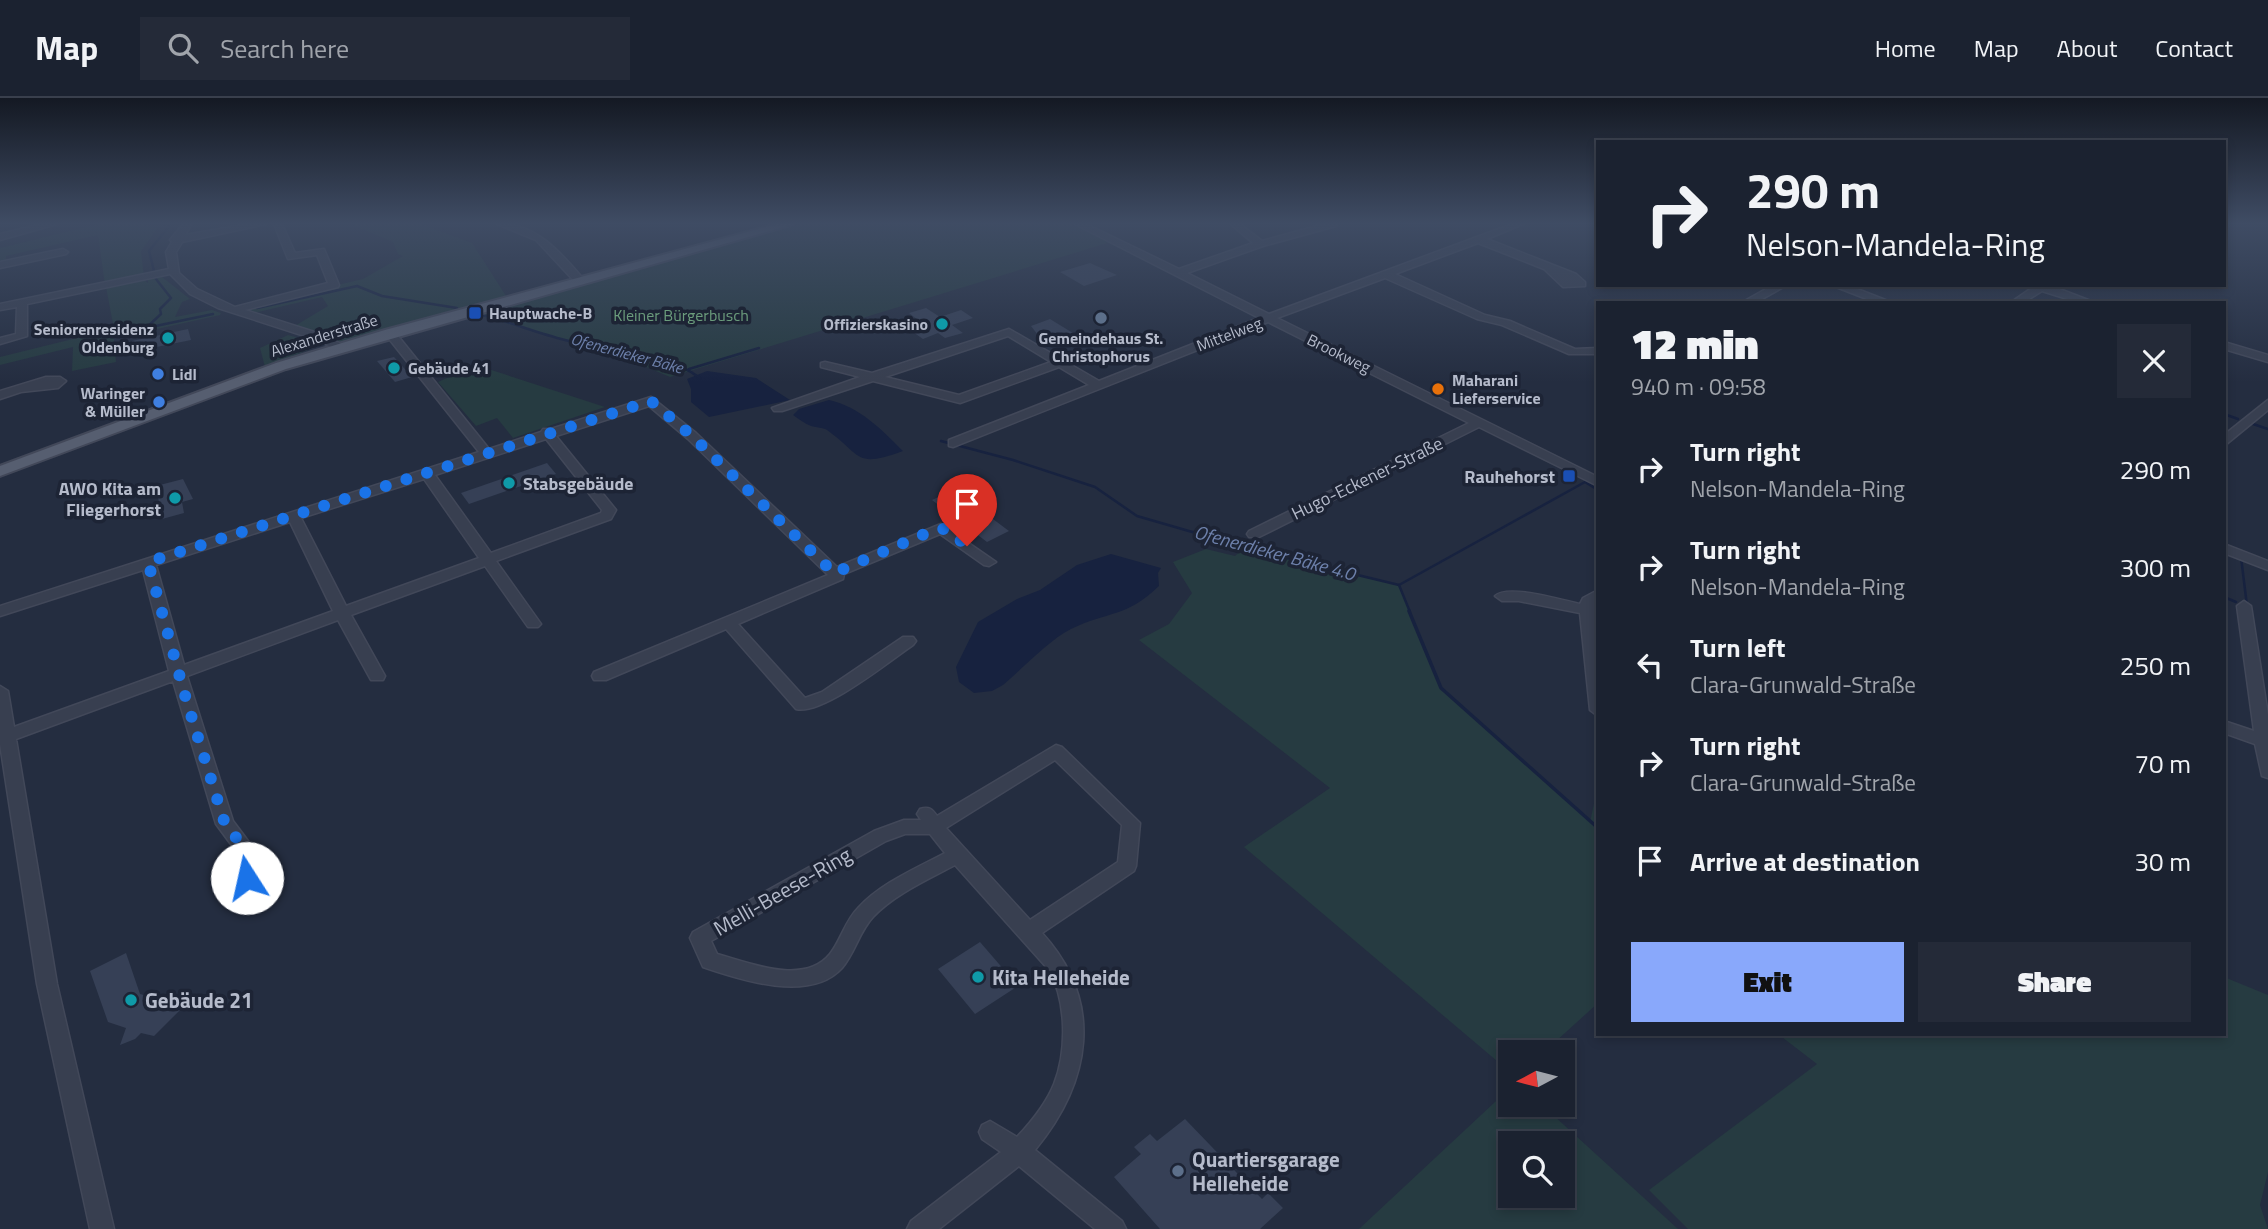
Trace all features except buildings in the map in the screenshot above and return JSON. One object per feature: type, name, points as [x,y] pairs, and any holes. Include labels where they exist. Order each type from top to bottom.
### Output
[{"type":"main road","name":"Alexanderstraße","points":[[0,471],[281,366],[595,277]]},
{"type":"street","points":[[0,307],[149,277]]},
{"type":"street","points":[[176,277],[194,293],[232,310],[293,327],[341,348]]},
{"type":"street","points":[[232,310],[334,285],[331,277]]},
{"type":"street","points":[[576,277],[580,281]]},
{"type":"street","name":"Brookweg","points":[[1186,277],[1596,481]]},
{"type":"street","name":"Mittelweg","points":[[953,443],[1379,277]]},
{"type":"street","points":[[1392,277],[1481,317],[1506,323],[1596,362]]},
{"type":"street","points":[[1750,301],[1778,287]]},
{"type":"street","points":[[1842,287],[1882,301]]},
{"type":"street","points":[[2018,301],[2040,287]]},
{"type":"street","points":[[2045,287],[2085,301]]},
{"type":"street","points":[[0,341],[21,336],[22,302]]},
{"type":"street","points":[[778,408],[1009,332],[1097,385]]},
{"type":"street","points":[[390,333],[486,453]]},
{"type":"street","points":[[2226,346],[2268,359]]},
{"type":"street","points":[[1573,352],[1596,351]]},
{"type":"street","points":[[825,365],[960,399],[1058,363]]},
{"type":"street","points":[[0,395],[23,389]]},
{"type":"street","points":[[0,611],[547,432],[651,401],[692,436],[836,575]]},
{"type":"street","points":[[2226,440],[2268,404]]},
{"type":"street","name":"Hugo-Eckener-Straße","points":[[1254,534],[1480,422]]},
{"type":"street","points":[[8,736],[606,516],[609,510],[547,432]]},
{"type":"street","points":[[426,472],[533,624]]},
{"type":"street","points":[[293,515],[377,676]]},
{"type":"street","points":[[600,676],[942,528],[989,562]]},
{"type":"street","points":[[2226,549],[2265,564]]},
{"type":"street","points":[[148,562],[178,673],[225,824],[242,845],[247,878]]},
{"type":"street","points":[[1596,595],[1588,601],[1587,610],[1596,692]]},
{"type":"street","points":[[1502,596],[1519,596],[1587,610]]},
{"type":"street","points":[[2244,606],[2268,772]]},
{"type":"street","points":[[728,622],[802,705],[828,696],[908,641]]},
{"type":"street","points":[[0,691],[47,984],[102,1229]]},
{"type":"street","points":[[2226,728],[2265,741]]},
{"type":"street","points":[[919,1229],[1019,1152],[1050,1118],[1064,1085],[1075,1041],[1066,980],[1029,931],[930,821],[1056,751],[1131,823],[1127,866],[1029,931]]},
{"type":"street","name":"Melli-Beese-Ring","points":[[930,821],[880,836],[700,938],[710,961],[797,980],[822,975],[835,962],[863,915],[880,900],[958,854]]},
{"type":"street","points":[[990,1132],[1019,1152],[1114,1229]]},
{"type":"green space","points":[[104,277],[144,277],[144,277],[105,285]]},
{"type":"green space","points":[[162,277],[190,299],[182,302],[175,317],[212,310],[221,313],[220,315],[121,337],[114,329],[106,287],[144,280],[148,283],[148,279]]},
{"type":"green space","points":[[367,277],[494,277],[508,299],[341,348],[293,327],[328,306],[322,297],[246,315],[232,310]]},
{"type":"green space","name":"Kleiner Bürgerbusch","points":[[613,277],[997,277],[670,377],[625,358],[477,315]]},
{"type":"green space","points":[[113,329],[116,362],[72,371],[73,347],[0,365],[0,357]]},
{"type":"green space","points":[[288,335],[318,346],[265,367],[260,348]]},
{"type":"green space","points":[[476,365],[605,407],[513,438],[497,418],[476,426],[438,382]]},
{"type":"green space","points":[[1245,547],[1399,585],[1441,688],[1590,822],[1596,794],[1596,1005],[1557,1040],[1498,1040],[1498,1062],[1244,847],[1330,788],[1139,640],[1169,624],[1192,593],[1173,562],[1206,549],[1235,556]]},
{"type":"green space","points":[[2226,978],[2268,995],[2268,1172],[2260,1205],[2268,1229],[1688,1229],[1649,1190],[1817,1064],[1781,1036],[2226,1036]]},
{"type":"green space","points":[[1498,1099],[1498,1117],[1555,1117],[1571,1131],[1498,1131],[1498,1208],[1575,1208],[1575,1135],[1678,1229],[1359,1229]]},
{"type":"water","points":[[707,371],[756,378],[790,400],[709,417],[691,402],[691,389],[687,379]]},
{"type":"water","points":[[829,400],[860,413],[903,451],[875,459],[860,457],[827,430],[809,425],[793,415],[799,409]]},
{"type":"water","points":[[1111,554],[1161,568],[1158,573],[1159,586],[1137,604],[1084,623],[1063,634],[1003,685],[992,691],[974,693],[959,682],[956,667],[978,622],[1017,599],[1040,590],[1077,565]]},
{"type":"waterway","name":"Ofenerdieker Bäke","points":[[155,277],[171,298],[160,309],[161,314],[146,328],[213,314]]},
{"type":"waterway","name":"Ofenerdieker Bäke","points":[[257,308],[357,286],[382,296],[457,308]]},
{"type":"waterway","name":"Ofenerdieker Bäke","points":[[482,315],[565,340],[652,356],[685,368],[700,378]]},
{"type":"waterway","points":[[689,369],[759,348]]},
{"type":"waterway","points":[[2226,415],[2238,419]]},
{"type":"waterway","points":[[2253,424],[2268,429]]},
{"type":"waterway","name":"Ofenerdieker Bäke 4.0","points":[[941,441],[1013,460],[1095,487],[1137,516],[1258,551],[1399,585]]},
{"type":"waterway","name":"Ofenerdieker Bäke 4.0","points":[[1399,585],[1585,482],[1596,489]]},
{"type":"waterway","name":"Ofenerdieker Bäke","points":[[2241,557],[2247,606]]},
{"type":"waterway","points":[[1399,585],[1410,612]]},
{"type":"waterway","name":"Ofenerdieker Bäke","points":[[2226,598],[2236,602]]},
{"type":"waterway","points":[[1409,611],[1441,688],[1596,826]]},
{"type":"place","name":"Hauptwache-B","points":[[475,313]]},
{"type":"place","name":"Gemeindehaus St. Christophorus","points":[[1101,318]]},
{"type":"place","name":"Offizierskasino","points":[[942,324]]},
{"type":"place","name":"Seniorenresidenz Oldenburg","points":[[168,338]]},
{"type":"place","name":"Gebäude 41","points":[[394,368]]},
{"type":"place","name":"Lidl","points":[[158,374]]},
{"type":"place","name":"Maharani Lieferservice","points":[[1438,389]]},
{"type":"place","name":"Waringer & Müller","points":[[159,402]]},
{"type":"place","name":"Rauhehorst","points":[[1569,476]]},
{"type":"place","name":"Stabsgebäude","points":[[509,483]]},
{"type":"place","name":"AWO Kita am Fliegerhorst","points":[[175,498]]},
{"type":"place","name":"Kita Helleheide","points":[[978,977]]},
{"type":"place","name":"Gebäude 21","points":[[131,1000]]},
{"type":"place","name":"Quartiersgarage Helleheide","points":[[1178,1171]]},
{"type":"route","points":[[247,878],[242,845],[225,824],[178,673],[148,562],[651,401],[692,436],[834,573],[936,529],[946,529],[967,546]]}]
